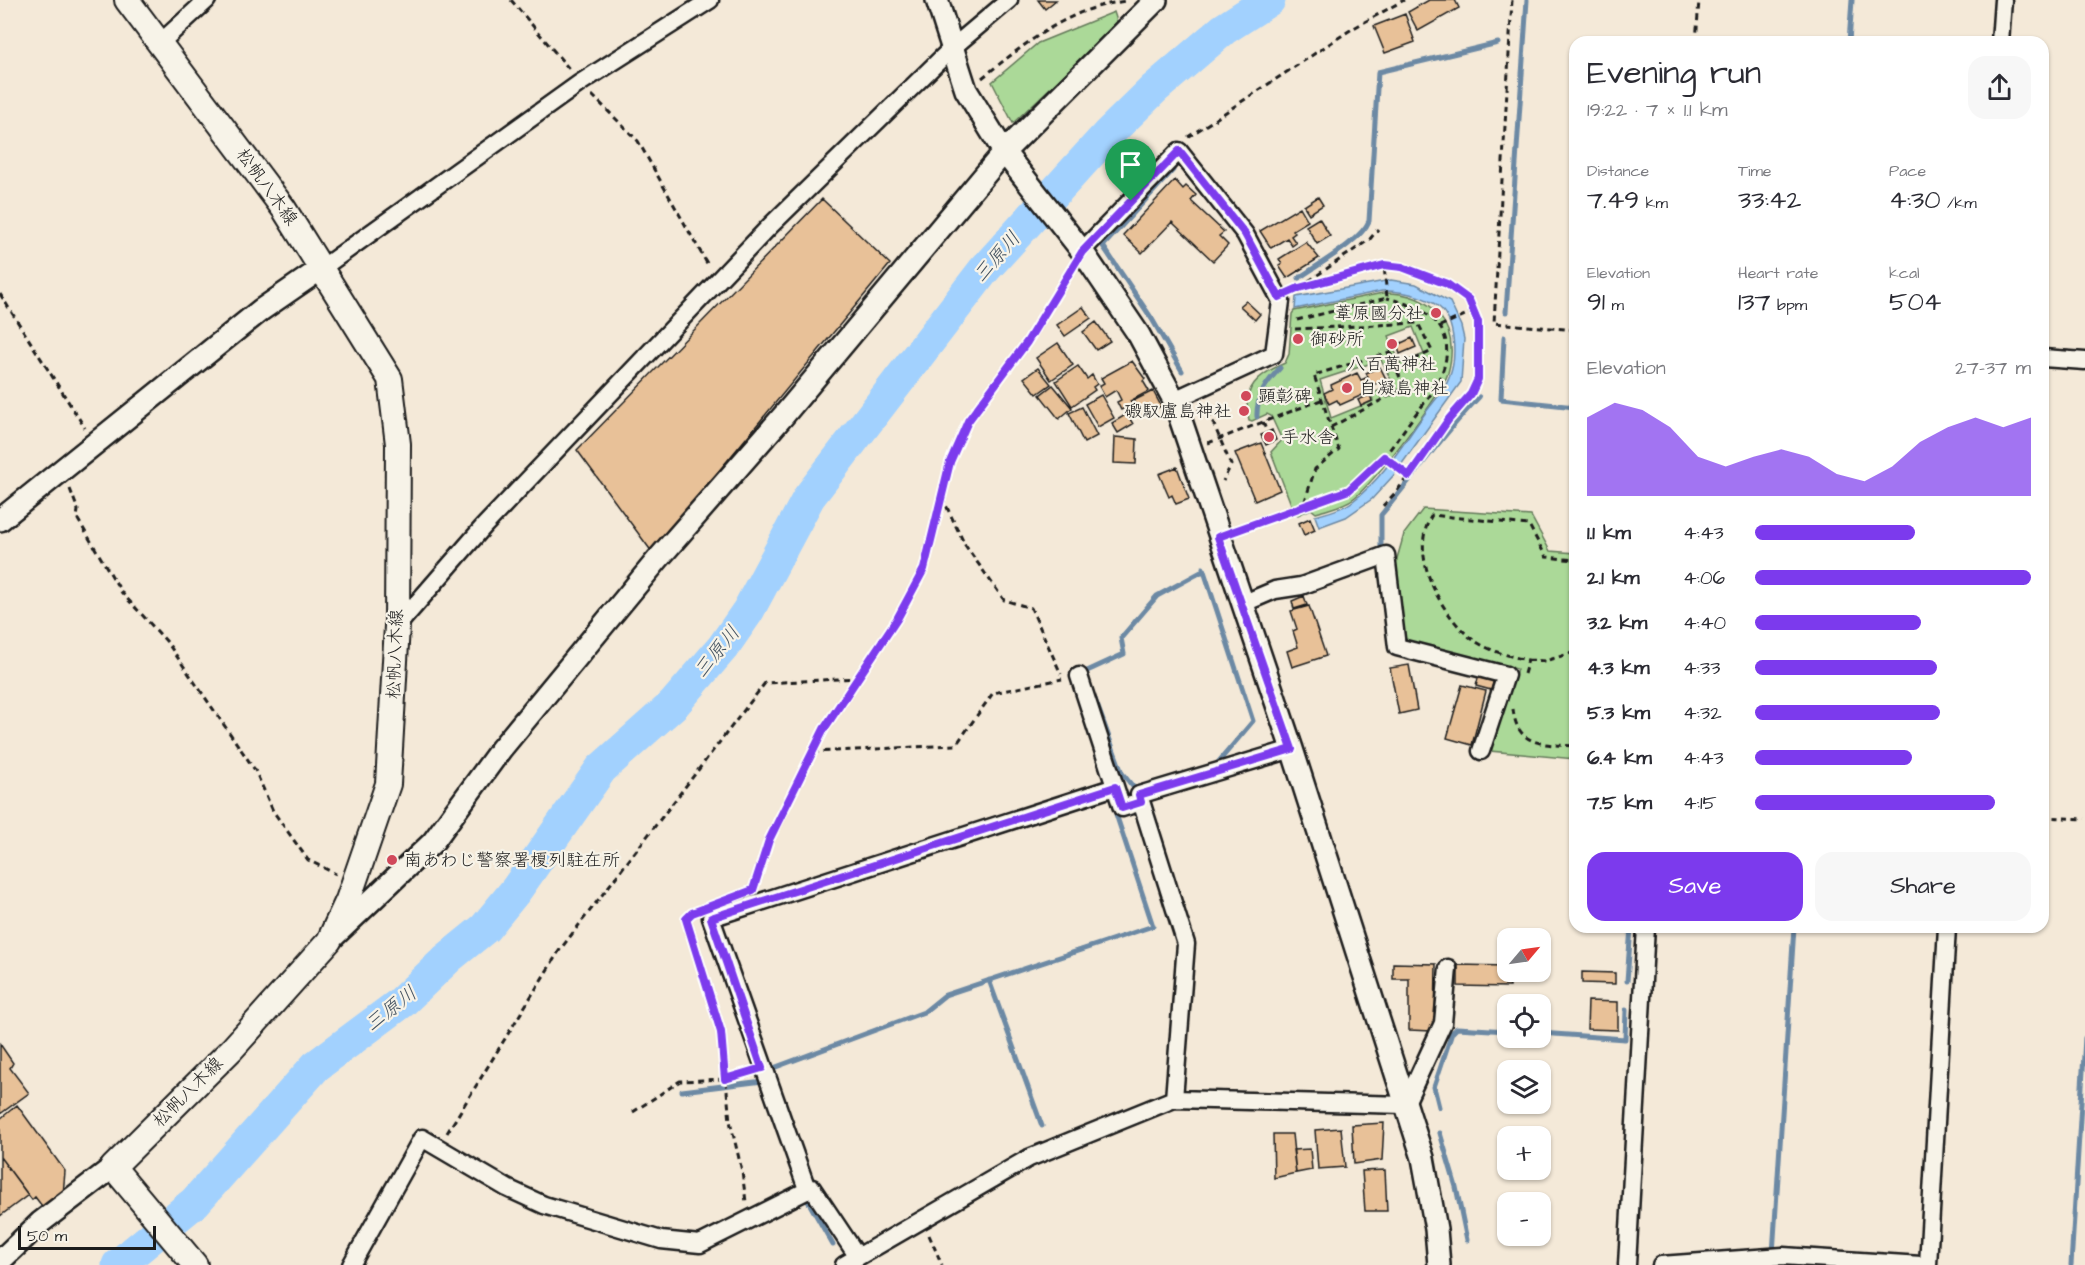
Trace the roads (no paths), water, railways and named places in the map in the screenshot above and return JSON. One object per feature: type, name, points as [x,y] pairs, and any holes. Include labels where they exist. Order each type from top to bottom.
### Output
[{"type":"main road","name":"松帆八木線","points":[[118,1174],[329,941],[354,882],[388,784],[397,626],[398,444],[390,379],[278,199],[127,3]]},
{"type":"main road","points":[[118,1174],[195,1265]]},
{"type":"street","points":[[158,45],[207,0]]},
{"type":"street","points":[[0,520],[261,310],[580,83],[710,0]]},
{"type":"street","points":[[937,0],[966,90],[1004,152],[1078,247],[1139,335],[1174,400],[1218,537],[1292,749],[1423,1158],[1436,1229],[1439,1265]]},
{"type":"street","points":[[397,626],[484,526],[717,281],[951,49],[1009,0]]},
{"type":"street","points":[[329,941],[433,842],[501,749],[658,559],[784,415],[1004,152],[1156,0]]},
{"type":"street","points":[[2000,36],[2002,0]]},
{"type":"street","points":[[1078,247],[1179,151],[1245,234],[1281,301],[1274,354],[1174,400]]},
{"type":"street","points":[[2049,358],[2085,361]]},
{"type":"street","points":[[1242,604],[1275,590],[1301,586],[1386,555],[1397,647],[1506,675],[1481,751]]},
{"type":"street","points":[[1071,677],[1122,808],[1141,802]]},
{"type":"street","points":[[1174,1099],[1186,944],[1139,795],[1292,749]]},
{"type":"street","points":[[807,1189],[762,1068],[711,918],[1115,787]]},
{"type":"street","points":[[1626,1265],[1646,933]]},
{"type":"street","points":[[1928,1265],[1947,933]]},
{"type":"street","points":[[1406,1105],[1443,1023],[1448,968]]},
{"type":"street","points":[[351,1265],[422,1138],[507,1188],[544,1205],[661,1240],[700,1244],[812,1188],[851,1261],[1029,1158],[1174,1099],[1406,1105]]},
{"type":"street","points":[[0,1261],[41,1222],[118,1174]]},
{"type":"street","points":[[1661,1265],[1783,1256],[1921,1265]]},
{"type":"water","points":[[1391,280],[1416,284],[1450,302],[1464,339],[1461,382],[1393,476],[1372,499],[1346,517],[1319,527],[1315,516],[1345,506],[1364,492],[1393,459],[1442,391],[1452,370],[1454,351],[1452,331],[1445,313],[1439,307],[1412,294],[1382,291],[1295,309],[1296,297]]},
{"type":"waterway","name":"三原川","points":[[118,1265],[195,1202],[316,1066],[402,1002],[448,958],[485,928],[516,890],[601,769],[674,704],[723,647],[748,611],[809,497],[984,270],[1107,135],[1154,89],[1224,29],[1269,0]]},
{"type":"waterway","points":[[1506,312],[1527,0]]},
{"type":"waterway","points":[[1849,36],[1852,0]]},
{"type":"waterway","points":[[1299,278],[1357,237],[1369,221],[1378,72],[1498,43]]},
{"type":"waterway","points":[[1173,170],[1103,246],[1152,319],[1182,371]]},
{"type":"waterway","points":[[1504,337],[1501,399],[1569,406]]},
{"type":"waterway","points":[[1257,417],[1258,402],[1263,390],[1280,368]]},
{"type":"waterway","points":[[1381,546],[1381,515],[1479,397]]},
{"type":"waterway","points":[[1203,568],[1253,721],[1215,766]]},
{"type":"waterway","points":[[1087,676],[1085,672],[1124,654],[1121,638],[1157,596],[1203,571]]},
{"type":"waterway","points":[[1095,699],[1122,773],[1138,793]]},
{"type":"waterway","points":[[768,1070],[924,1012],[945,995],[1153,926],[1113,805]]},
{"type":"waterway","points":[[1627,981],[1631,933]]},
{"type":"waterway","points":[[1773,1254],[1794,933]]},
{"type":"waterway","points":[[989,980],[1042,1126]]},
{"type":"waterway","points":[[1551,1034],[1625,1039],[1626,1010]]},
{"type":"waterway","points":[[1439,1107],[1434,1087],[1452,1033],[1457,1028],[1497,1030]]},
{"type":"waterway","points":[[2071,1265],[2085,1038]]},
{"type":"waterway","points":[[682,1091],[763,1081]]},
{"type":"waterway","points":[[1440,1133],[1456,1187],[1467,1240]]},
{"type":"waterway","points":[[804,1194],[833,1245]]},
{"type":"place","name":"葦原國分社","points":[[1436,313]]},
{"type":"place","name":"御砂所","points":[[1298,339]]},
{"type":"place","name":"八百萬神社","points":[[1392,344]]},
{"type":"place","name":"自凝島神社","points":[[1347,388]]},
{"type":"place","name":"顕彰碑","points":[[1246,396]]},
{"type":"place","name":"磤馭盧島神社","points":[[1244,411]]},
{"type":"place","name":"手水舎","points":[[1269,437]]},
{"type":"place","name":"南あわじ警察署榎列駐在所","points":[[392,860]]}]
